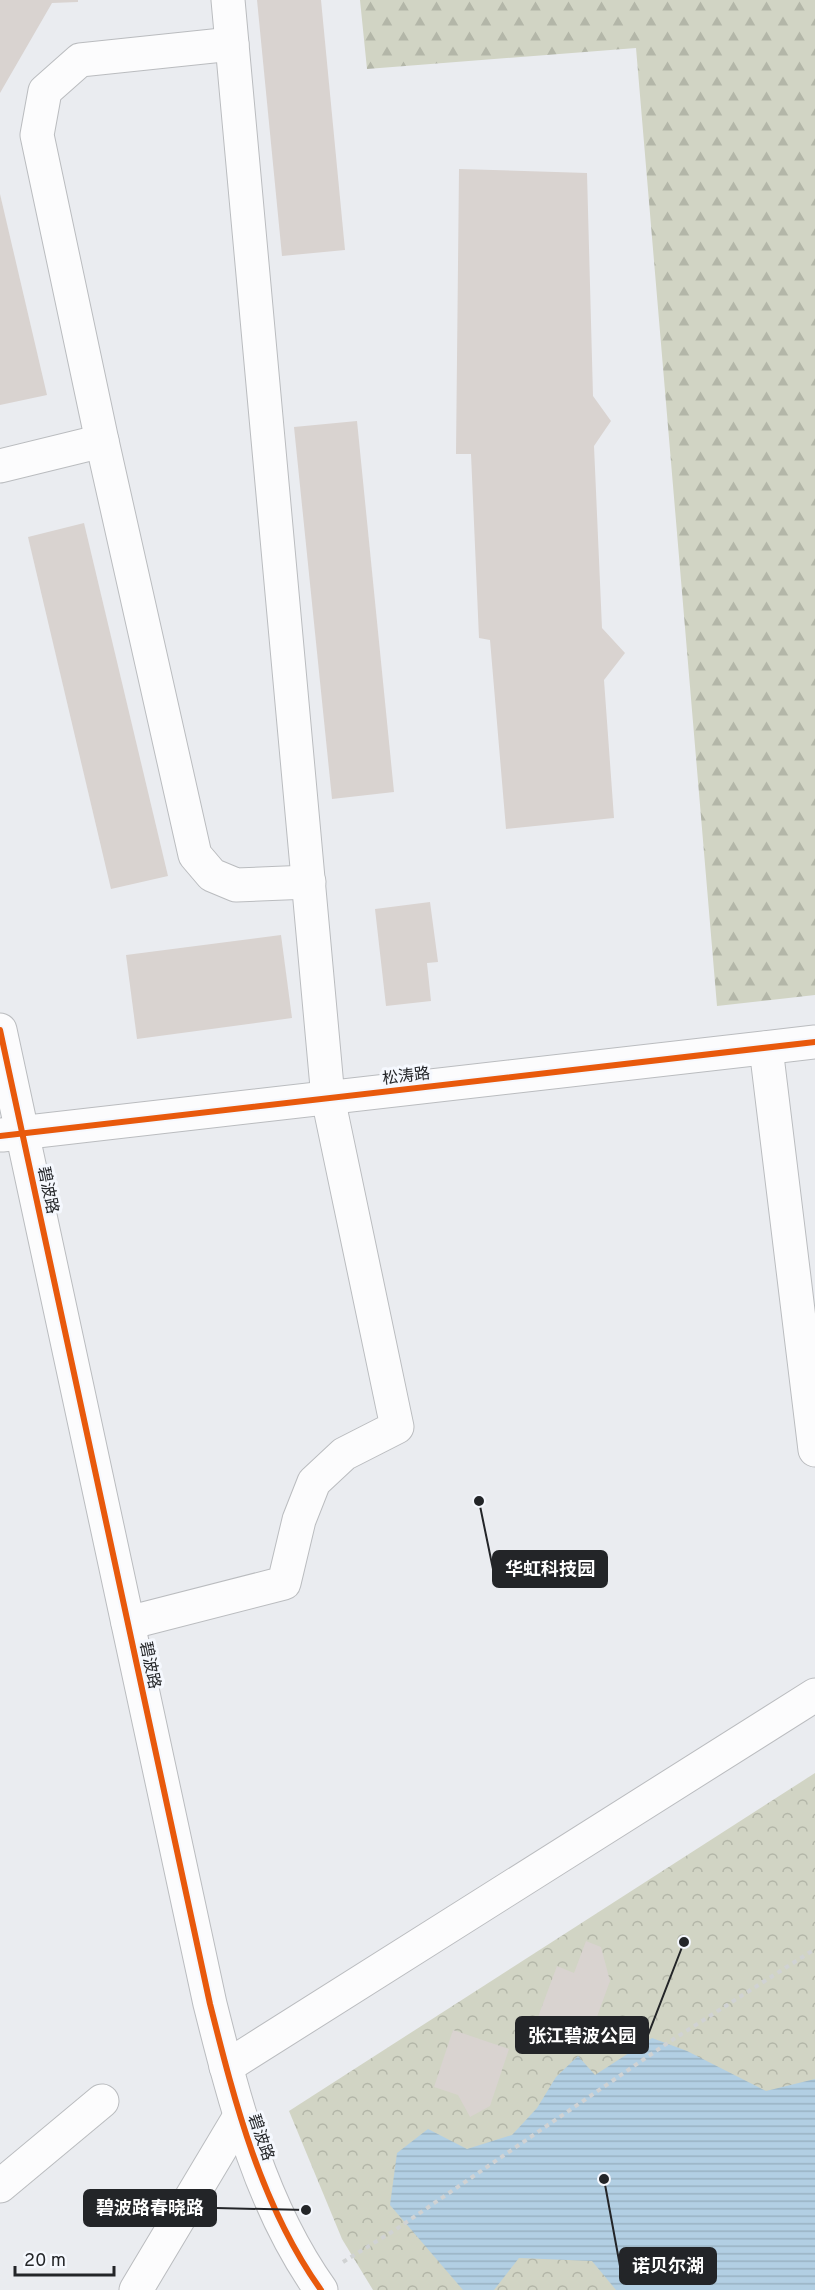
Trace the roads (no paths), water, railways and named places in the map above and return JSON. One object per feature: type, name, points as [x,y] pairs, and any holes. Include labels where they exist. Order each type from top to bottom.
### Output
[{"type":"street","points":[[128,1623],[284,1583],[299,1520],[314,1482],[344,1454],[397,1427],[328,1098],[228,0]]},
{"type":"street","points":[[232,44],[80,60],[45,91],[37,135],[102,441],[195,855],[212,875],[236,885],[309,882]]},
{"type":"street","points":[[0,466],[102,441]]},
{"type":"street","name":"碧波路","points":[[0,1030],[11,1134],[128,1623],[210,2004],[240,2116],[257,2168],[283,2225],[318,2285]]},
{"type":"street","name":"松涛路","points":[[11,1134],[815,1042]]},
{"type":"street","points":[[766,1048],[815,1450]]},
{"type":"street","points":[[226,2067],[815,1695]]},
{"type":"street","points":[[0,2186],[102,2102]]},
{"type":"street","points":[[136,2290],[240,2116]]},
{"type":"water","points":[[652,2038],[687,2051],[766,2091],[815,2079],[815,2290],[616,2290],[592,2261],[519,2258],[494,2290],[463,2290],[390,2205],[397,2153],[428,2129],[467,2149],[512,2135],[537,2108],[556,2077],[578,2056],[595,2075]]},
{"type":"place","name":"华虹科技园","points":[[479,1501]]},
{"type":"place","name":"张江碧波公园","points":[[684,1942]]},
{"type":"place","name":"诺贝尔湖","points":[[604,2179]]},
{"type":"place","name":"碧波路春晓路","points":[[306,2210]]}]
